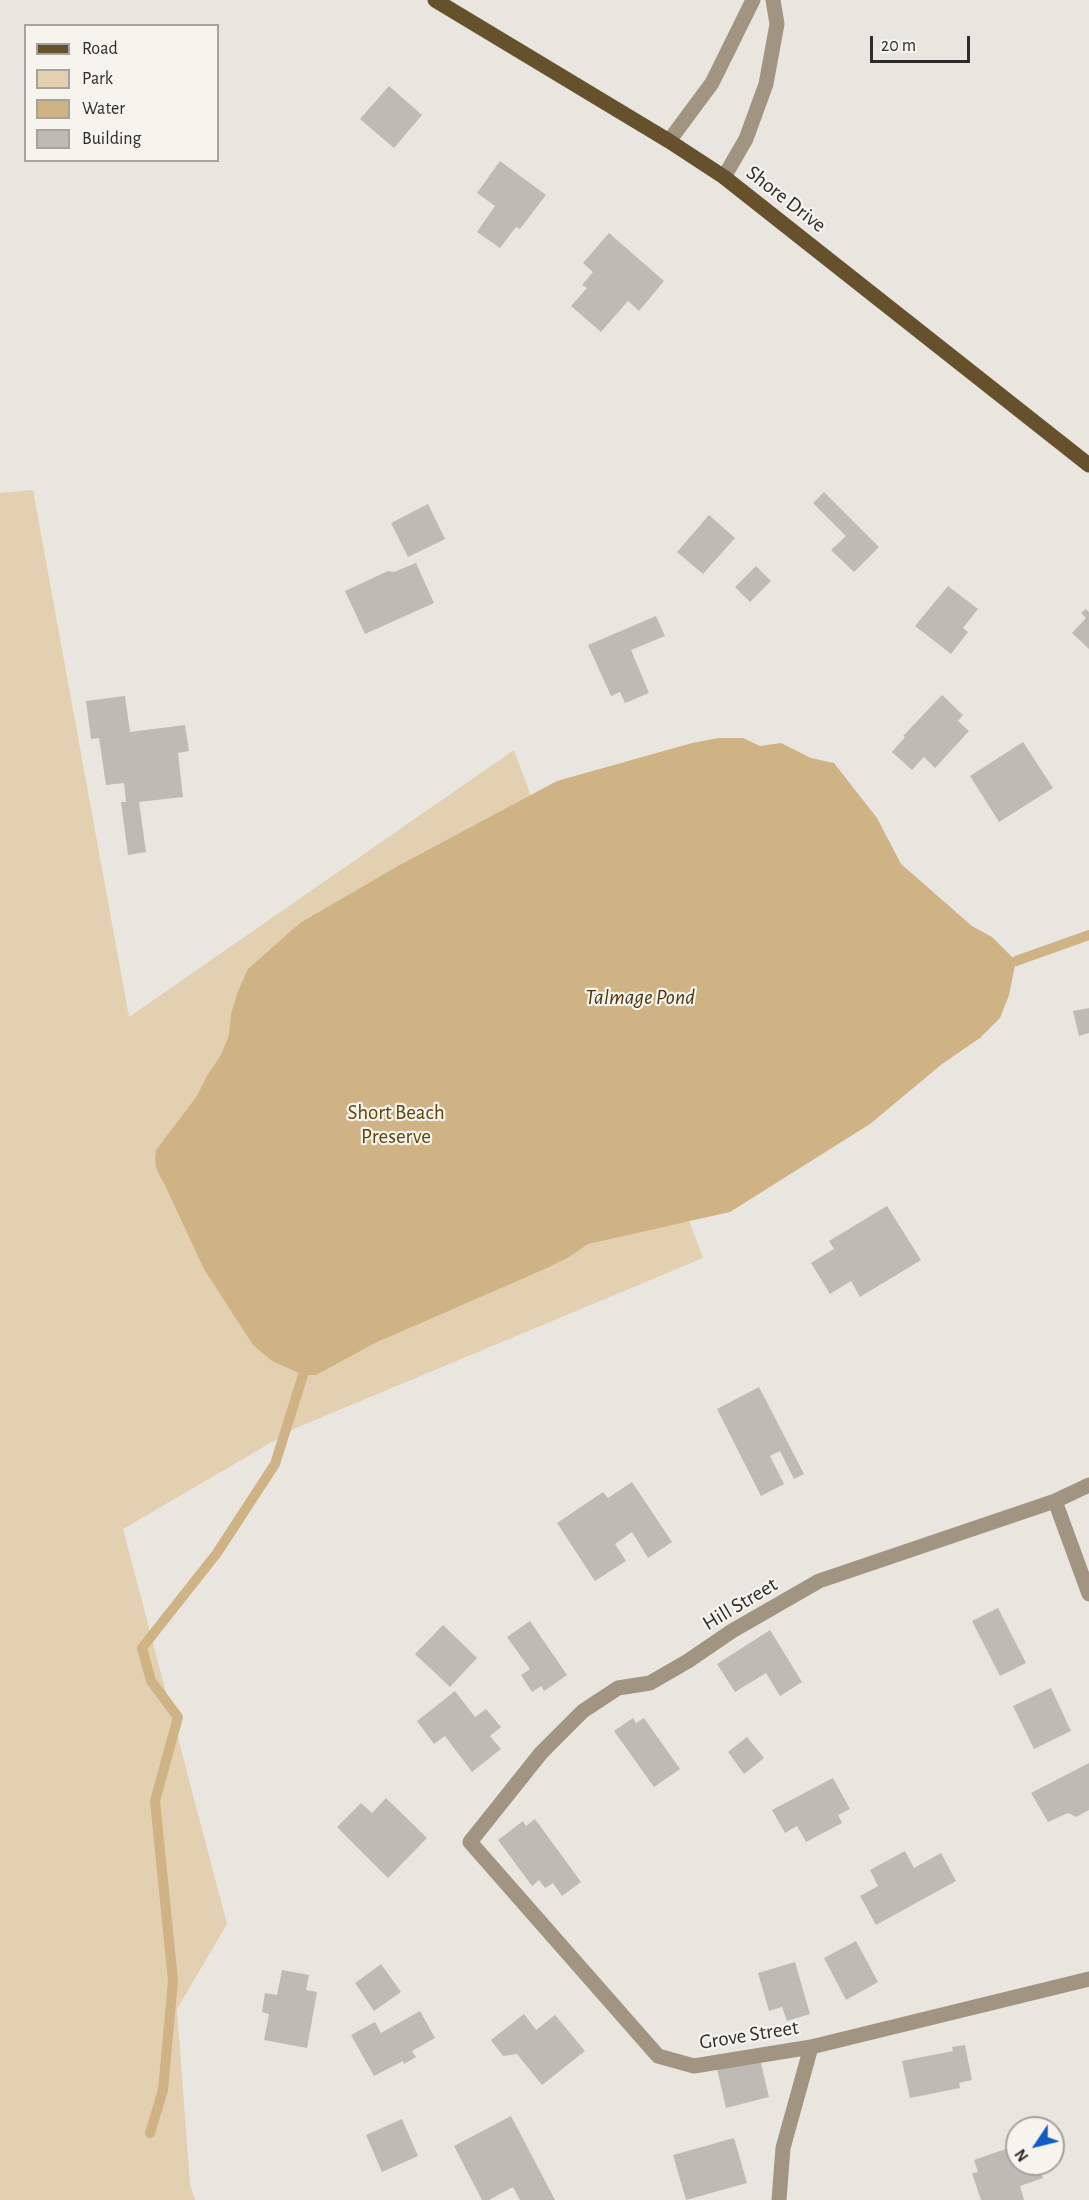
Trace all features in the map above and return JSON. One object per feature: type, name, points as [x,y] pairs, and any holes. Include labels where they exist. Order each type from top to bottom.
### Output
[{"type":"main road","name":"Shore Drive","points":[[435,0],[669,141],[724,177],[1089,465]]},
{"type":"street","points":[[669,141],[712,83],[753,0]]},
{"type":"street","points":[[724,177],[746,139],[766,84],[777,24],[773,0]]},
{"type":"street","name":"Hill Street","points":[[470,1842],[541,1753],[583,1711],[618,1688],[650,1683],[732,1631],[819,1581],[1055,1501],[1089,1485]]},
{"type":"street","points":[[1055,1501],[1089,1594]]},
{"type":"street","name":"Grove Street","points":[[470,1842],[658,2056],[694,2066],[811,2047],[1089,1978]]},
{"type":"street","points":[[779,2200],[783,2148],[811,2047]]},
{"type":"green space","name":"Short Beach Preserve","points":[[33,490],[129,1017],[514,750],[703,1258],[296,1428],[123,1529],[227,1924],[177,2009],[190,2184],[195,2200],[0,2200],[0,493]]},
{"type":"water","name":"Talmage Pond","points":[[719,738],[743,738],[760,746],[781,743],[811,758],[834,763],[877,818],[901,864],[972,926],[992,937],[1016,961],[1009,995],[1000,1018],[980,1038],[942,1064],[870,1124],[730,1212],[588,1244],[547,1268],[375,1343],[316,1375],[303,1375],[272,1361],[253,1345],[204,1269],[155,1163],[156,1150],[197,1096],[221,1055],[229,1035],[231,1014],[238,991],[248,969],[300,923],[398,866],[557,781],[692,743]]},
{"type":"building","points":[[389,86],[422,115],[394,148],[360,119]]},
{"type":"building","points":[[500,161],[546,195],[520,229],[516,227],[500,248],[477,232],[495,206],[477,193]]},
{"type":"building","points":[[609,233],[664,281],[639,311],[628,301],[601,332],[571,306],[587,288],[582,285],[593,272],[583,263]]},
{"type":"building","points":[[824,492],[879,547],[854,572],[831,550],[846,536],[813,503]]},
{"type":"building","points":[[428,504],[445,539],[408,557],[391,523]]},
{"type":"building","points":[[709,515],[735,538],[703,574],[677,552]]},
{"type":"building","points":[[416,563],[434,603],[365,634],[345,591],[388,571],[394,572]]},
{"type":"building","points":[[756,566],[771,581],[750,602],[735,587]]},
{"type":"building","points":[[948,586],[978,609],[963,628],[968,632],[951,654],[915,626]]},
{"type":"building","points":[[1086,609],[1089,612],[1089,649],[1072,633],[1086,618],[1081,613]]},
{"type":"building","points":[[656,616],[665,636],[631,650],[649,693],[625,703],[620,692],[611,696],[588,645]]},
{"type":"building","points":[[942,695],[963,715],[958,721],[969,731],[935,768],[924,757],[912,770],[892,752],[905,737],[903,736]]},
{"type":"building","points":[[125,696],[130,732],[185,725],[189,751],[178,753],[183,797],[139,802],[146,852],[128,855],[121,802],[126,802],[124,783],[106,785],[99,738],[91,739],[86,701]]},
{"type":"building","points":[[1023,742],[1053,788],[999,822],[970,776]]},
{"type":"building","points":[[1089,1008],[1089,1033],[1079,1036],[1073,1011]]},
{"type":"building","points":[[887,1206],[921,1260],[860,1297],[851,1281],[830,1294],[811,1263],[834,1249],[829,1241]]},
{"type":"building","points":[[759,1387],[804,1474],[794,1479],[780,1451],[770,1456],[784,1484],[761,1496],[717,1409]]},
{"type":"building","points":[[632,1482],[672,1542],[648,1558],[632,1532],[615,1544],[626,1561],[595,1581],[557,1523],[603,1492],[608,1498]]},
{"type":"building","points":[[998,1608],[1026,1663],[1000,1676],[972,1621]]},
{"type":"building","points":[[530,1621],[567,1675],[544,1691],[541,1686],[532,1692],[521,1675],[530,1669],[507,1637]]},
{"type":"building","points":[[443,1625],[477,1658],[450,1687],[415,1654]]},
{"type":"building","points":[[770,1630],[802,1682],[780,1696],[766,1673],[735,1692],[717,1664]]},
{"type":"building","points":[[1051,1688],[1071,1731],[1034,1749],[1013,1706]]},
{"type":"building","points":[[455,1691],[475,1717],[486,1709],[501,1727],[490,1736],[501,1749],[472,1772],[445,1736],[434,1744],[417,1721]]},
{"type":"building","points":[[633,1718],[636,1723],[644,1718],[680,1769],[654,1787],[614,1731]]},
{"type":"building","points":[[747,1737],[764,1758],[744,1774],[728,1752]]},
{"type":"building","points":[[1089,1763],[1089,1810],[1076,1817],[1068,1813],[1048,1822],[1031,1793]]},
{"type":"building","points":[[833,1778],[850,1809],[838,1815],[842,1823],[806,1842],[797,1826],[785,1833],[772,1810]]},
{"type":"building","points":[[386,1798],[427,1838],[388,1878],[337,1827],[361,1803],[372,1813]]},
{"type":"building","points":[[535,1819],[581,1882],[562,1896],[553,1883],[545,1888],[539,1880],[532,1886],[498,1840],[523,1821],[526,1826]]},
{"type":"building","points":[[905,1851],[914,1868],[941,1853],[956,1881],[876,1925],[860,1896],[878,1886],[870,1870]]},
{"type":"building","points":[[856,1941],[878,1982],[846,2000],[824,1958]]},
{"type":"building","points":[[795,1962],[810,2014],[787,2021],[782,2007],[769,2011],[758,1973]]},
{"type":"building","points":[[381,1964],[401,1992],[374,2011],[355,1983]]},
{"type":"building","points":[[282,1970],[309,1975],[306,1990],[317,1992],[307,2048],[264,2040],[269,2014],[262,2012],[265,1993],[277,1995]]},
{"type":"building","points":[[420,2011],[435,2038],[412,2051],[416,2057],[374,2076],[351,2035],[375,2022],[381,2033]]},
{"type":"building","points":[[524,2014],[536,2030],[555,2015],[585,2051],[542,2085],[517,2054],[503,2056],[491,2040]]},
{"type":"building","points":[[965,2045],[972,2080],[959,2083],[960,2088],[910,2098],[902,2061],[953,2051],[952,2047]]},
{"type":"building","points":[[760,2059],[769,2097],[726,2108],[717,2069]]},
{"type":"building","points":[[511,2116],[555,2200],[520,2200],[513,2187],[489,2200],[482,2200],[454,2146]]},
{"type":"building","points":[[402,2119],[418,2156],[382,2172],[366,2135]]},
{"type":"building","points":[[734,2138],[747,2183],[686,2200],[673,2155]]},
{"type":"building","points":[[1005,2149],[1005,2176],[1042,2176],[1043,2178],[1020,2186],[1024,2200],[981,2200],[972,2173],[978,2172],[974,2160]]},
{"type":"waterway","points":[[1016,961],[1089,935]]},
{"type":"waterway","points":[[150,2133],[163,2090],[173,1981],[155,1801],[178,1717],[151,1681],[142,1648],[217,1553],[275,1464],[303,1375]]}]
